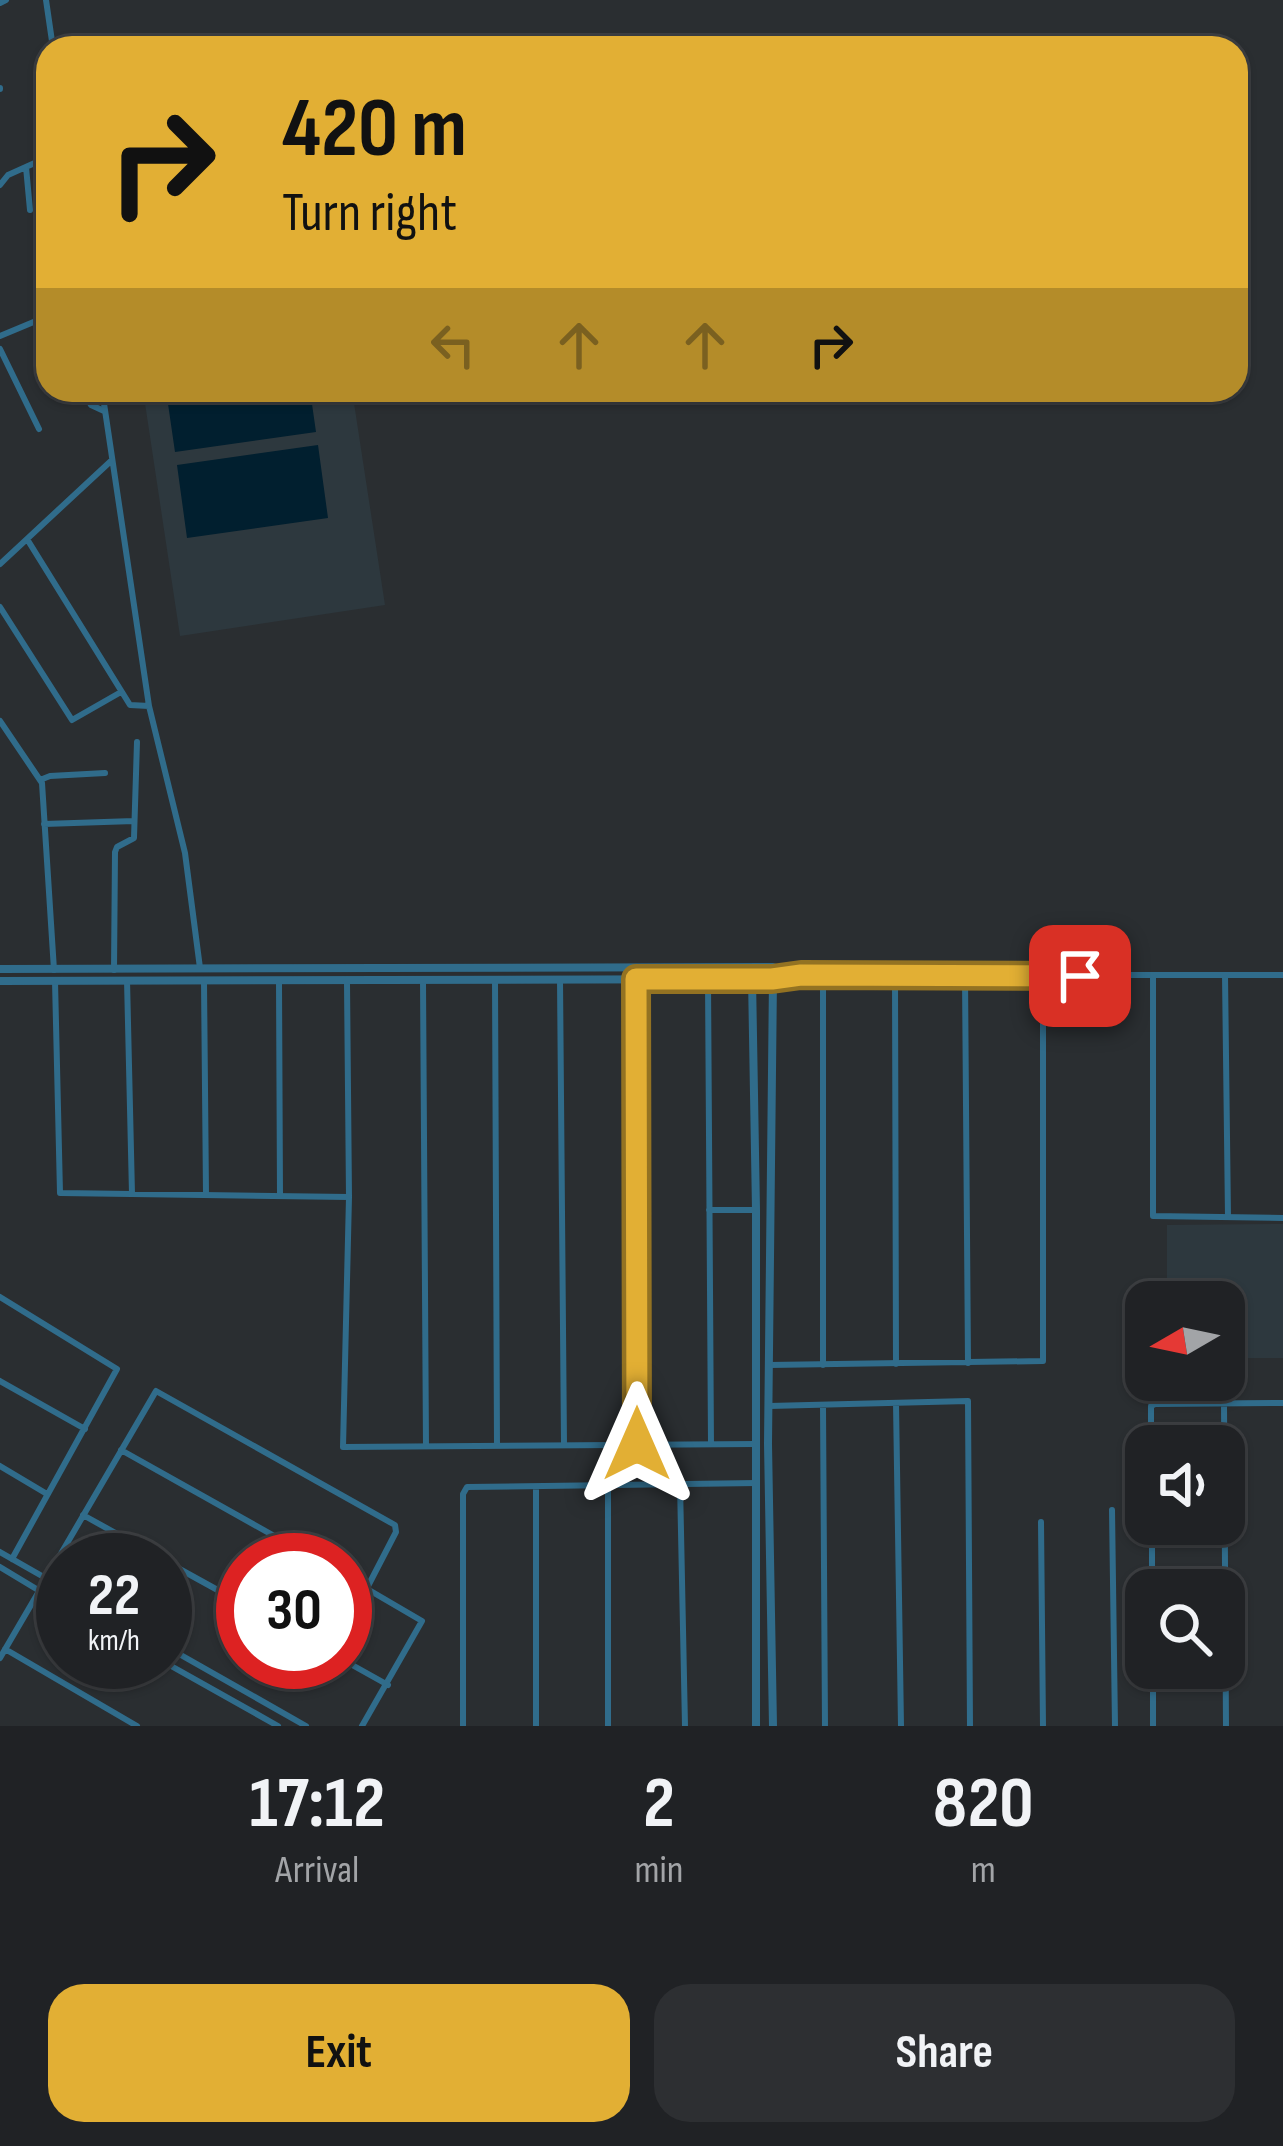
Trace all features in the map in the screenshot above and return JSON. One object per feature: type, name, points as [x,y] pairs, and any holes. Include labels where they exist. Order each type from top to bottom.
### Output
[{"type":"street","points":[[46,0],[51,36]]},
{"type":"street","points":[[0,185],[8,175],[36,162]]},
{"type":"street","points":[[26,167],[30,210]]},
{"type":"street","points":[[0,336],[36,321]]},
{"type":"street","points":[[0,349],[39,429]]},
{"type":"street","points":[[89,402],[105,411]]},
{"type":"street","points":[[104,402],[149,706],[185,853],[202,977],[206,1194]]},
{"type":"street","points":[[0,563],[112,460]]},
{"type":"street","points":[[27,539],[121,692],[134,707],[149,706]]},
{"type":"street","points":[[0,607],[72,720],[121,692]]},
{"type":"street","points":[[0,722],[40,780],[55,975],[58,1188],[65,1196],[349,1197]]},
{"type":"street","points":[[115,970],[115,852],[134,838],[137,742]]},
{"type":"street","points":[[40,780],[105,773]]},
{"type":"street","points":[[44,824],[134,820]]},
{"type":"street","points":[[772,1726],[773,967]]},
{"type":"street","points":[[0,969],[128,980],[773,967],[801,975]]},
{"type":"street","points":[[752,968],[756,1726]]},
{"type":"street","points":[[16,969],[17,981]]},
{"type":"street","points":[[0,981],[115,970],[279,983],[423,981],[460,975],[495,979],[1283,975]]},
{"type":"street","points":[[823,975],[824,1365]]},
{"type":"street","points":[[1153,975],[1153,1216],[1283,1217]]},
{"type":"street","points":[[1225,975],[1228,1217]]},
{"type":"street","points":[[895,976],[896,1364]]},
{"type":"street","points":[[965,976],[968,1363]]},
{"type":"street","points":[[769,1365],[1043,1361],[1043,976]]},
{"type":"street","points":[[560,978],[564,1444]]},
{"type":"street","points":[[707,978],[711,1444]]},
{"type":"street","points":[[495,979],[496,1445]]},
{"type":"street","points":[[636,979],[637,1444]]},
{"type":"street","points":[[128,980],[132,1194]]},
{"type":"street","points":[[423,981],[426,1446]]},
{"type":"street","points":[[279,983],[280,1196]]},
{"type":"street","points":[[347,983],[349,1197],[343,1447],[756,1444]]},
{"type":"street","points":[[709,1210],[756,1210]]},
{"type":"street","points":[[0,1297],[117,1366],[12,1558]]},
{"type":"street","points":[[0,1381],[85,1430]]},
{"type":"street","points":[[73,1533],[152,1394],[161,1391],[395,1525],[396,1532],[372,1578]]},
{"type":"street","points":[[769,1406],[968,1401],[970,1726]]},
{"type":"street","points":[[896,1403],[901,1726]]},
{"type":"street","points":[[1151,1425],[1151,1406],[1283,1403]]},
{"type":"street","points":[[1224,1404],[1226,1726]]},
{"type":"street","points":[[824,1405],[825,1726]]},
{"type":"street","points":[[120,1450],[269,1533]]},
{"type":"street","points":[[0,1466],[47,1494]]},
{"type":"street","points":[[680,1484],[685,1726]]},
{"type":"street","points":[[464,1726],[463,1494],[467,1487],[757,1484]]},
{"type":"street","points":[[608,1486],[608,1726]]},
{"type":"street","points":[[536,1487],[536,1726]]},
{"type":"street","points":[[1112,1510],[1115,1726]]},
{"type":"street","points":[[83,1515],[115,1533]]},
{"type":"street","points":[[1041,1522],[1043,1726]]},
{"type":"street","points":[[0,1552],[36,1572]]},
{"type":"street","points":[[0,1580],[3,1569],[36,1590]]},
{"type":"street","points":[[362,1726],[422,1621],[372,1591]]},
{"type":"street","points":[[0,1658],[36,1597]]},
{"type":"street","points":[[5,1649],[137,1726]]},
{"type":"street","points":[[192,1661],[301,1725]]},
{"type":"street","points":[[372,1675],[388,1684]]},
{"type":"street","points":[[192,1677],[280,1726],[288,1716]]},
{"type":"street","points":[[1153,1689],[1153,1726]]},
{"type":"shaded area","points":[[145,402],[354,402],[385,605],[180,636]]},
{"type":"shaded area","points":[[1283,1224],[1283,1358],[1245,1358],[1245,1281],[1167,1281],[1167,1225]]},
{"type":"water","points":[[168,402],[312,402],[316,432],[175,452]]},
{"type":"water","points":[[318,445],[328,518],[187,538],[177,465]]},
{"type":"route","points":[[637,1444],[636,979],[1080,976]]}]
